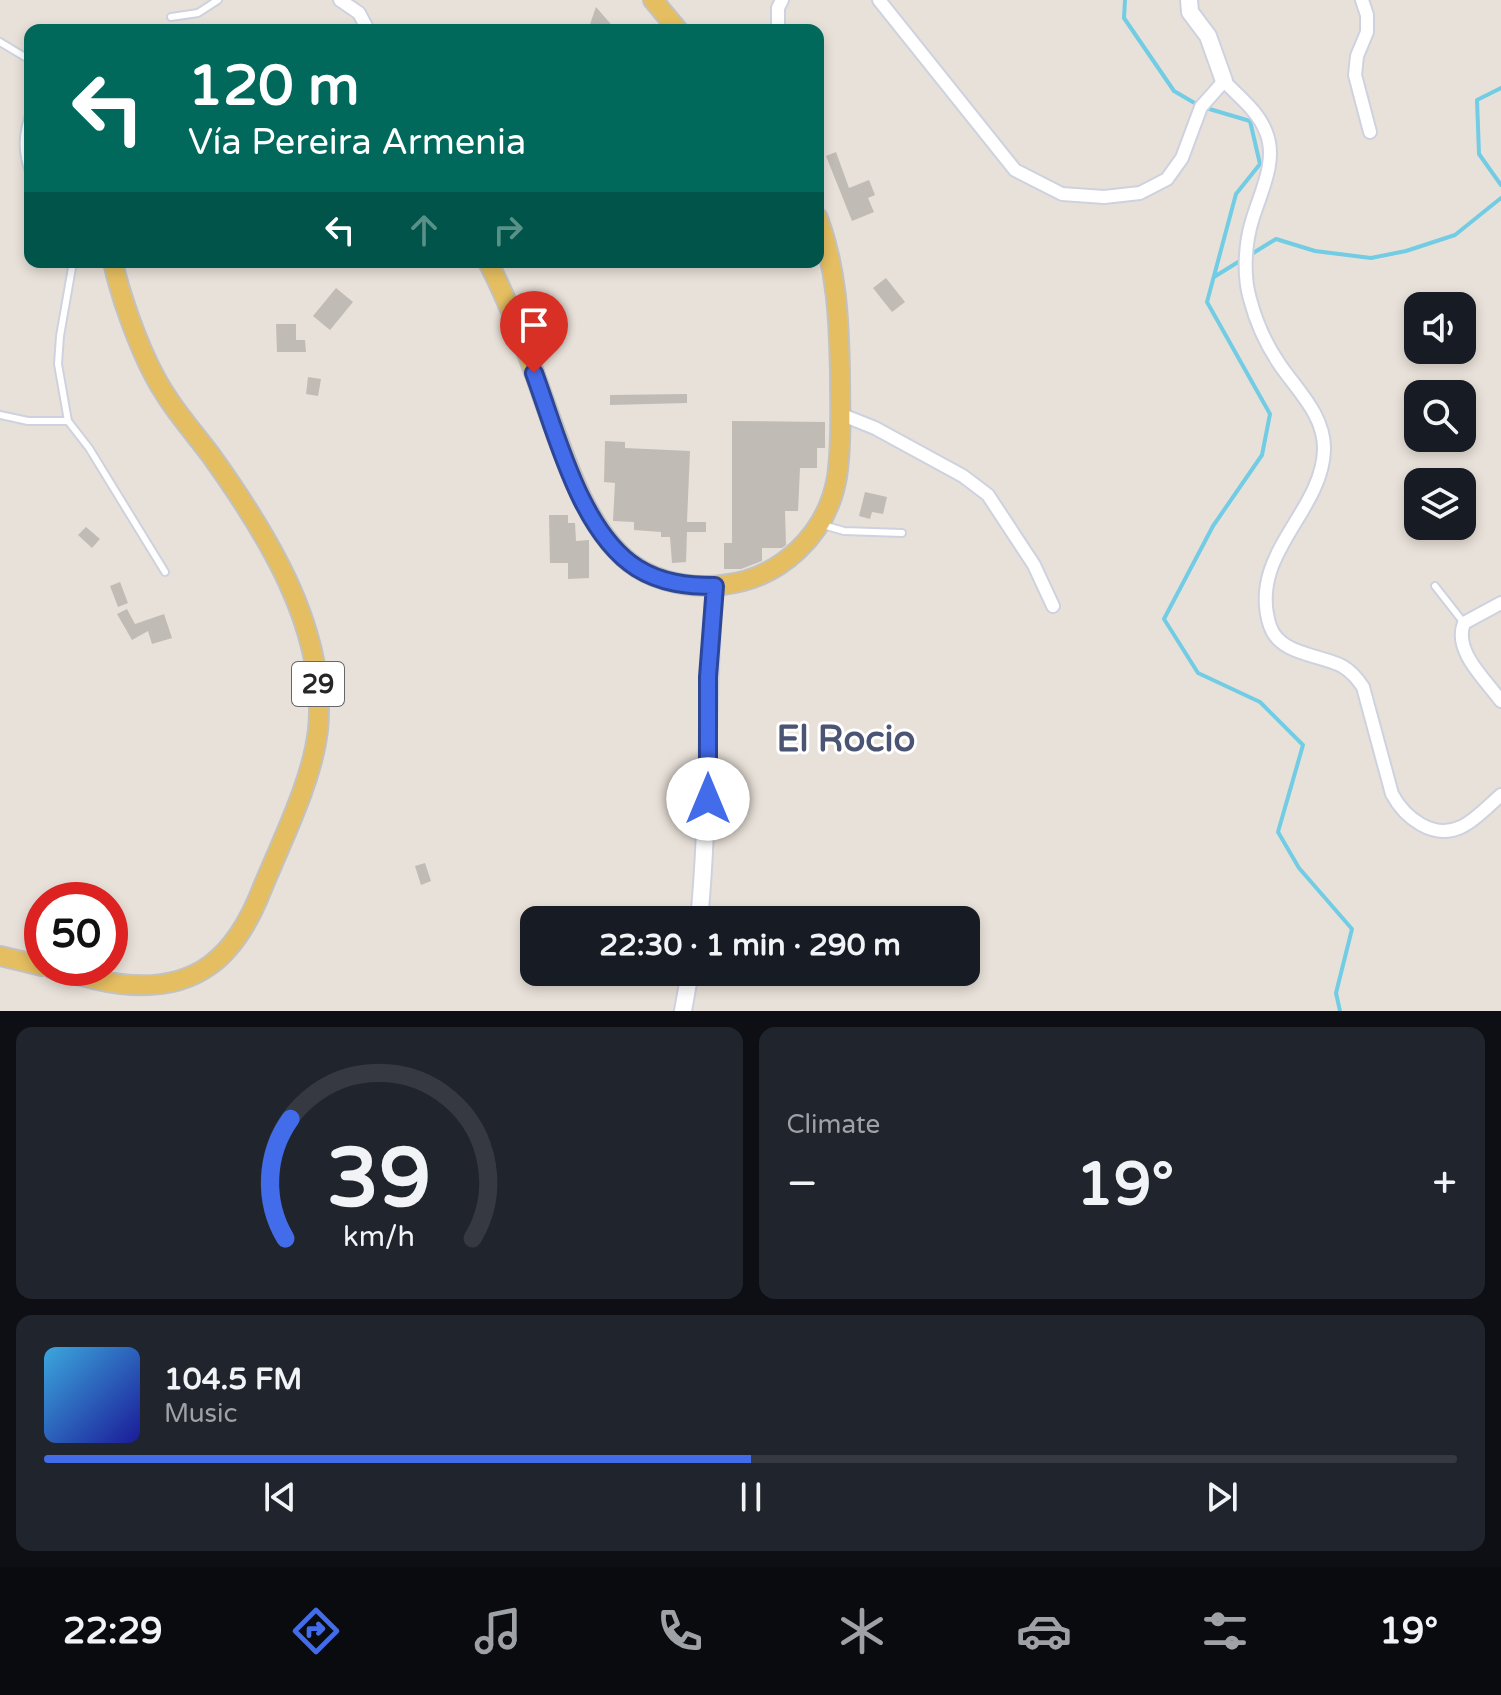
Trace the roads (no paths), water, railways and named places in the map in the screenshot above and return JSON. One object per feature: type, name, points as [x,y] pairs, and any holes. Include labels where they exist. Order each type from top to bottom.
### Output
[{"type":"main road","points":[[653,0],[673,24]]},
{"type":"main road","points":[[1189,0],[1190,12],[1208,36],[1224,81]]},
{"type":"main road","points":[[491,268],[516,325],[581,495],[608,541],[622,557],[653,576],[681,584],[715,586],[735,584],[772,570],[790,558],[820,524],[837,477],[840,414],[838,303],[834,273],[824,239]]},
{"type":"main road","name":"29","points":[[115,268],[155,377],[272,547],[315,664],[319,701],[318,729],[307,774],[257,901],[226,954],[189,977],[149,986],[128,985]]},
{"type":"main road","points":[[700,906],[706,851],[709,653],[715,586]]},
{"type":"main road","points":[[0,956],[24,962]]},
{"type":"main road","points":[[683,1011],[687,986]]},
{"type":"street","points":[[340,0],[359,13],[365,24]]},
{"type":"street","points":[[778,24],[778,8],[782,0]]},
{"type":"street","points":[[879,0],[1015,170],[1062,194],[1104,197],[1140,193],[1167,179],[1182,158],[1201,107],[1224,81],[1257,114],[1267,133],[1271,152],[1250,225],[1246,276],[1249,298],[1264,339],[1319,422],[1324,450],[1317,482],[1278,548],[1268,579],[1270,627],[1279,640],[1294,650],[1353,673],[1363,687],[1392,794],[1399,807],[1421,825],[1443,832],[1462,827],[1501,795]]},
{"type":"street","points":[[1362,0],[1367,32],[1357,56],[1355,75],[1370,132]]},
{"type":"street","points":[[840,414],[875,428],[950,469],[988,495],[1034,565],[1053,606]]},
{"type":"street","points":[[1501,603],[1464,623],[1460,633],[1461,646],[1501,701]]},
{"type":"lane","points":[[171,17],[198,13],[218,0]]},
{"type":"lane","points":[[0,42],[24,56]]},
{"type":"lane","points":[[24,131],[24,160]]},
{"type":"lane","points":[[72,268],[58,364],[68,421],[89,448],[165,572]]},
{"type":"lane","points":[[0,415],[28,421],[68,421]]},
{"type":"lane","points":[[820,524],[844,531],[902,533]]},
{"type":"lane","points":[[1435,586],[1464,623]]},
{"type":"waterway","points":[[1125,0],[1124,18],[1174,91],[1198,105]]},
{"type":"waterway","points":[[1501,88],[1477,100],[1479,154],[1501,185]]},
{"type":"waterway","points":[[1206,108],[1250,121],[1260,164],[1236,194],[1207,302],[1270,414],[1262,455],[1213,526],[1164,619],[1198,673],[1260,702],[1303,745],[1278,832],[1299,868],[1352,929],[1336,993],[1340,1011]]},
{"type":"waterway","points":[[1250,255],[1276,239],[1315,251],[1371,258],[1406,251],[1455,235],[1501,198]]},
{"type":"waterway","points":[[1214,277],[1243,259]]},
{"type":"district","name":"El Rocio","points":[[846,738]]}]
